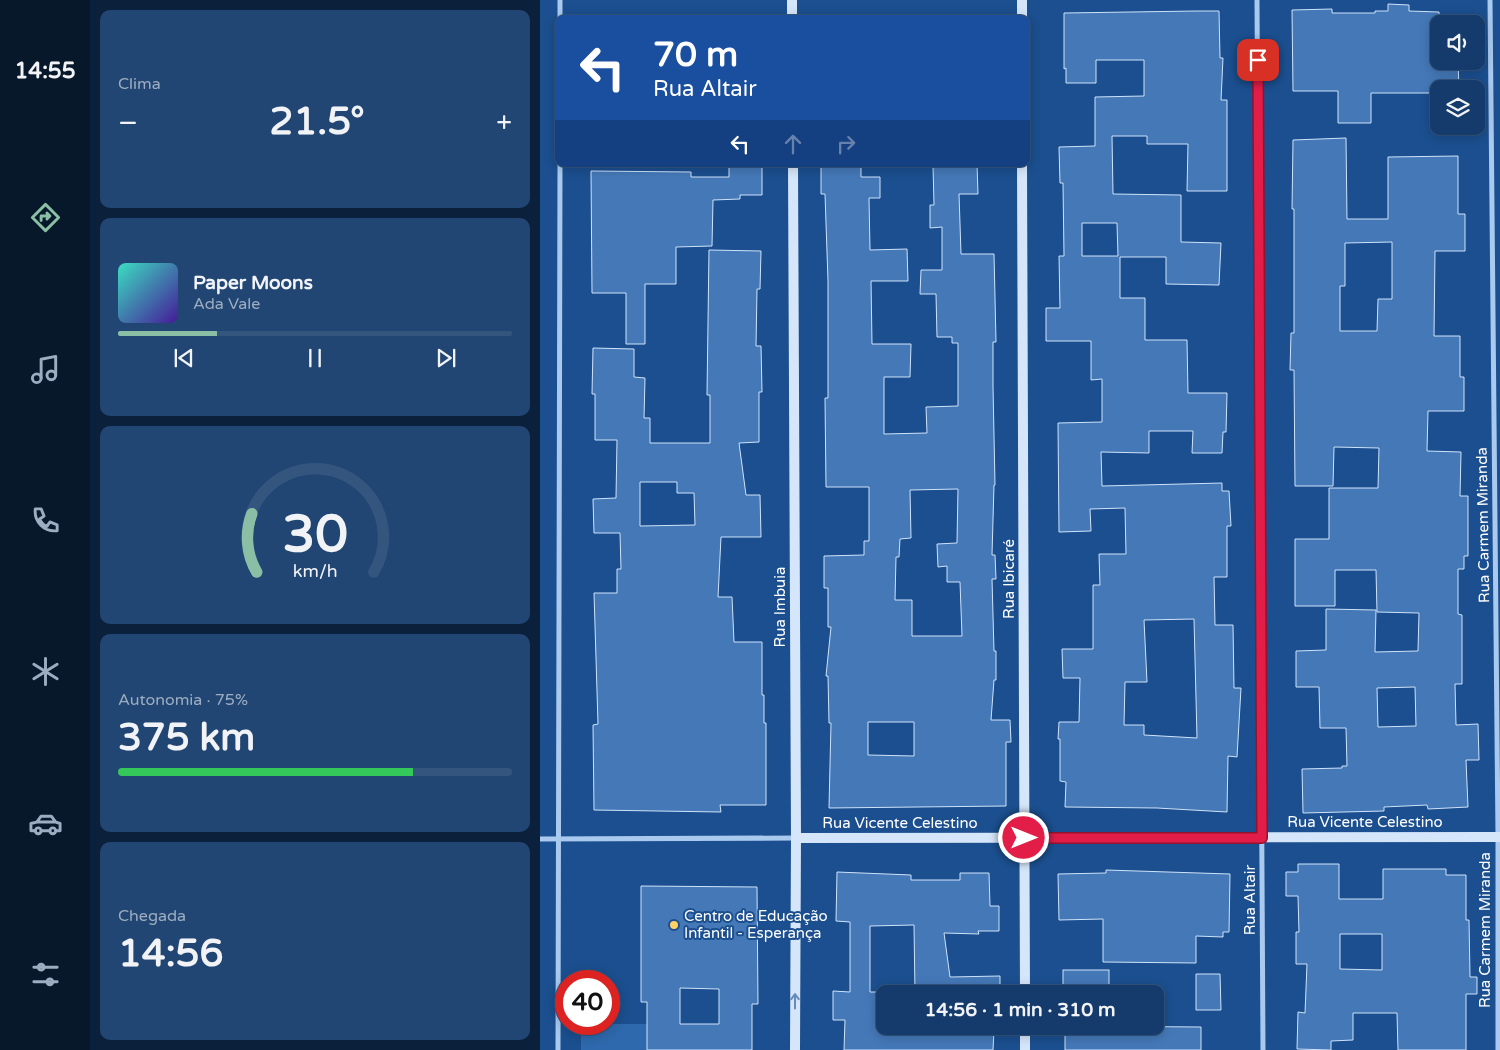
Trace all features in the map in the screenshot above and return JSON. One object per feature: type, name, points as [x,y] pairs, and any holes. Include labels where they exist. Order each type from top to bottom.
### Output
[{"type":"street","points":[[560,0],[560,15]]},
{"type":"street","points":[[792,0],[792,15]]},
{"type":"street","points":[[1022,0],[1022,15]]},
{"type":"street","name":"Rua Altair","points":[[1257,0],[1263,1050]]},
{"type":"street","name":"Rua Carmem Miranda","points":[[1490,0],[1499,837],[1498,1050]]},
{"type":"street","points":[[558,1050],[560,167]]},
{"type":"street","name":"Rua Imbuia","points":[[793,167],[795,1050]]},
{"type":"street","name":"Rua Ibicaré","points":[[1022,167],[1025,985]]},
{"type":"street","name":"Rua Vicente Celestino","points":[[540,839],[1499,837]]},
{"type":"street","points":[[1025,1035],[1025,1050]]},
{"type":"shaded area","points":[[620,1024],[647,1024],[647,1050],[581,1050],[581,1035],[620,1035]]},
{"type":"building","points":[[1388,4],[1409,5],[1409,11],[1439,12],[1439,15],[1430,15],[1430,70],[1458,70],[1459,80],[1430,80],[1430,93],[1371,93],[1371,123],[1338,123],[1338,91],[1293,91],[1292,10],[1332,9],[1332,13],[1375,13],[1375,11],[1388,11]]},
{"type":"building","points":[[1219,11],[1220,58],[1223,58],[1221,100],[1227,100],[1227,191],[1187,191],[1188,144],[1147,144],[1147,136],[1112,136],[1113,194],[1181,195],[1181,242],[1221,243],[1219,285],[1166,284],[1166,257],[1120,257],[1120,298],[1145,298],[1145,340],[1187,340],[1188,393],[1227,393],[1226,432],[1223,432],[1222,453],[1192,453],[1193,431],[1149,431],[1149,453],[1101,452],[1102,486],[1222,483],[1222,491],[1229,491],[1231,526],[1227,526],[1227,577],[1214,577],[1215,625],[1233,625],[1234,688],[1241,688],[1237,757],[1228,756],[1227,812],[1157,808],[1065,807],[1066,782],[1060,781],[1059,722],[1079,722],[1080,678],[1063,678],[1062,649],[1093,649],[1093,585],[1100,585],[1099,554],[1126,554],[1125,508],[1090,509],[1091,531],[1059,532],[1058,423],[1102,422],[1102,379],[1091,380],[1091,341],[1046,341],[1046,308],[1060,308],[1059,256],[1064,256],[1063,183],[1060,183],[1059,147],[1095,146],[1095,97],[1144,96],[1144,60],[1096,60],[1096,83],[1066,83],[1066,68],[1064,69],[1064,13]],"holes":[[[1082,223],[1117,223],[1118,256],[1082,256]],[[1194,619],[1197,738],[1144,735],[1144,725],[1124,725],[1125,682],[1147,682],[1144,620]]]},
{"type":"building","points":[[1346,138],[1347,219],[1388,219],[1388,157],[1458,156],[1458,214],[1465,214],[1465,251],[1435,251],[1434,336],[1460,336],[1460,377],[1464,377],[1464,411],[1428,411],[1427,451],[1461,452],[1460,496],[1468,496],[1468,556],[1464,556],[1464,569],[1458,569],[1458,614],[1462,615],[1462,684],[1455,684],[1456,725],[1478,724],[1479,760],[1466,760],[1468,807],[1428,809],[1427,805],[1384,807],[1384,811],[1303,813],[1302,769],[1342,768],[1342,766],[1347,766],[1346,728],[1320,728],[1319,687],[1296,687],[1296,651],[1326,650],[1326,609],[1376,610],[1375,652],[1418,651],[1419,613],[1377,612],[1376,570],[1335,570],[1335,606],[1295,606],[1295,539],[1329,539],[1329,488],[1378,488],[1379,448],[1334,447],[1333,486],[1295,486],[1294,370],[1290,370],[1291,333],[1294,333],[1293,140]],"holes":[[[1392,242],[1392,299],[1378,299],[1377,331],[1340,331],[1340,286],[1345,286],[1345,243]],[[1415,687],[1416,726],[1378,727],[1377,688]]]},
{"type":"building","points":[[729,167],[762,167],[762,195],[740,195],[740,199],[713,200],[712,246],[676,247],[676,284],[645,284],[645,344],[626,344],[626,293],[592,293],[591,171],[691,172],[691,177],[729,177]]},
{"type":"building","points":[[821,167],[861,167],[861,177],[880,177],[880,198],[869,198],[870,250],[907,249],[908,281],[871,281],[872,344],[911,344],[910,377],[884,377],[884,434],[927,433],[926,407],[958,406],[958,343],[952,343],[952,337],[937,337],[936,294],[920,294],[921,270],[942,270],[942,227],[930,228],[930,205],[934,205],[933,167],[977,167],[978,194],[959,194],[961,254],[994,254],[996,342],[993,342],[995,485],[992,555],[995,555],[996,579],[992,579],[996,680],[994,680],[991,720],[1010,720],[1011,742],[1006,742],[1006,806],[829,808],[831,723],[829,723],[828,676],[826,676],[831,627],[828,627],[828,588],[824,588],[824,556],[864,555],[864,541],[869,541],[869,487],[826,487],[825,398],[828,398],[828,281],[825,194],[821,194]],"holes":[[[958,489],[957,543],[937,544],[938,567],[947,566],[947,582],[960,582],[962,636],[912,636],[912,600],[895,600],[896,557],[899,557],[900,539],[911,538],[910,490]],[[868,722],[914,722],[914,756],[868,755]]]},
{"type":"building","points":[[709,250],[761,251],[760,289],[757,289],[756,346],[761,346],[762,392],[759,392],[759,442],[739,443],[746,495],[760,495],[761,537],[721,537],[718,597],[732,597],[734,642],[762,642],[762,695],[764,695],[764,723],[766,723],[766,805],[720,805],[721,812],[594,810],[593,725],[598,724],[594,593],[617,593],[617,569],[621,569],[620,533],[594,533],[593,499],[616,498],[617,440],[595,440],[595,394],[592,394],[593,348],[634,349],[634,377],[645,378],[644,418],[650,418],[650,443],[710,443],[710,395],[707,395]],"holes":[[[640,482],[677,482],[677,493],[694,493],[695,525],[640,526]]]},
{"type":"building","points":[[1298,864],[1339,864],[1339,899],[1383,899],[1383,869],[1446,869],[1446,875],[1466,875],[1466,920],[1469,920],[1470,977],[1477,977],[1477,994],[1466,994],[1466,1050],[1398,1050],[1397,1013],[1353,1013],[1353,1040],[1331,1041],[1331,1050],[1297,1049],[1298,1012],[1305,1013],[1307,964],[1296,964],[1296,932],[1299,932],[1298,896],[1286,896],[1286,872],[1298,872]],"holes":[[[1340,934],[1382,934],[1382,970],[1340,969]]]},
{"type":"building","points":[[1106,870],[1230,874],[1229,932],[1223,932],[1223,937],[1196,936],[1196,963],[1103,962],[1103,919],[1059,920],[1058,874],[1106,873]]},
{"type":"building","points":[[837,872],[911,875],[911,880],[960,880],[960,873],[989,873],[990,906],[999,906],[999,931],[978,931],[979,934],[944,933],[950,977],[1000,976],[1000,985],[915,985],[914,925],[870,926],[870,992],[876,992],[876,1035],[994,1035],[993,1050],[844,1050],[845,1020],[833,1020],[833,991],[850,992],[850,922],[836,921]]},
{"type":"building","points":[[641,886],[757,887],[758,1004],[752,1004],[752,1050],[647,1050],[647,1002],[641,1002]],"holes":[[[680,988],[719,989],[719,1024],[680,1024]]]},
{"type":"building","points":[[1063,970],[1109,970],[1109,985],[1063,985]]},
{"type":"building","points":[[1196,974],[1220,974],[1221,1010],[1196,1010]]},
{"type":"building","points":[[1164,1027],[1201,1027],[1201,1050],[1065,1050],[1065,1035],[1164,1035]]},
{"type":"place","name":"Centro de Educação Infantil - Esperança","points":[[674,925]]},
{"type":"route","points":[[1024,838],[1262,838],[1258,60]]}]
